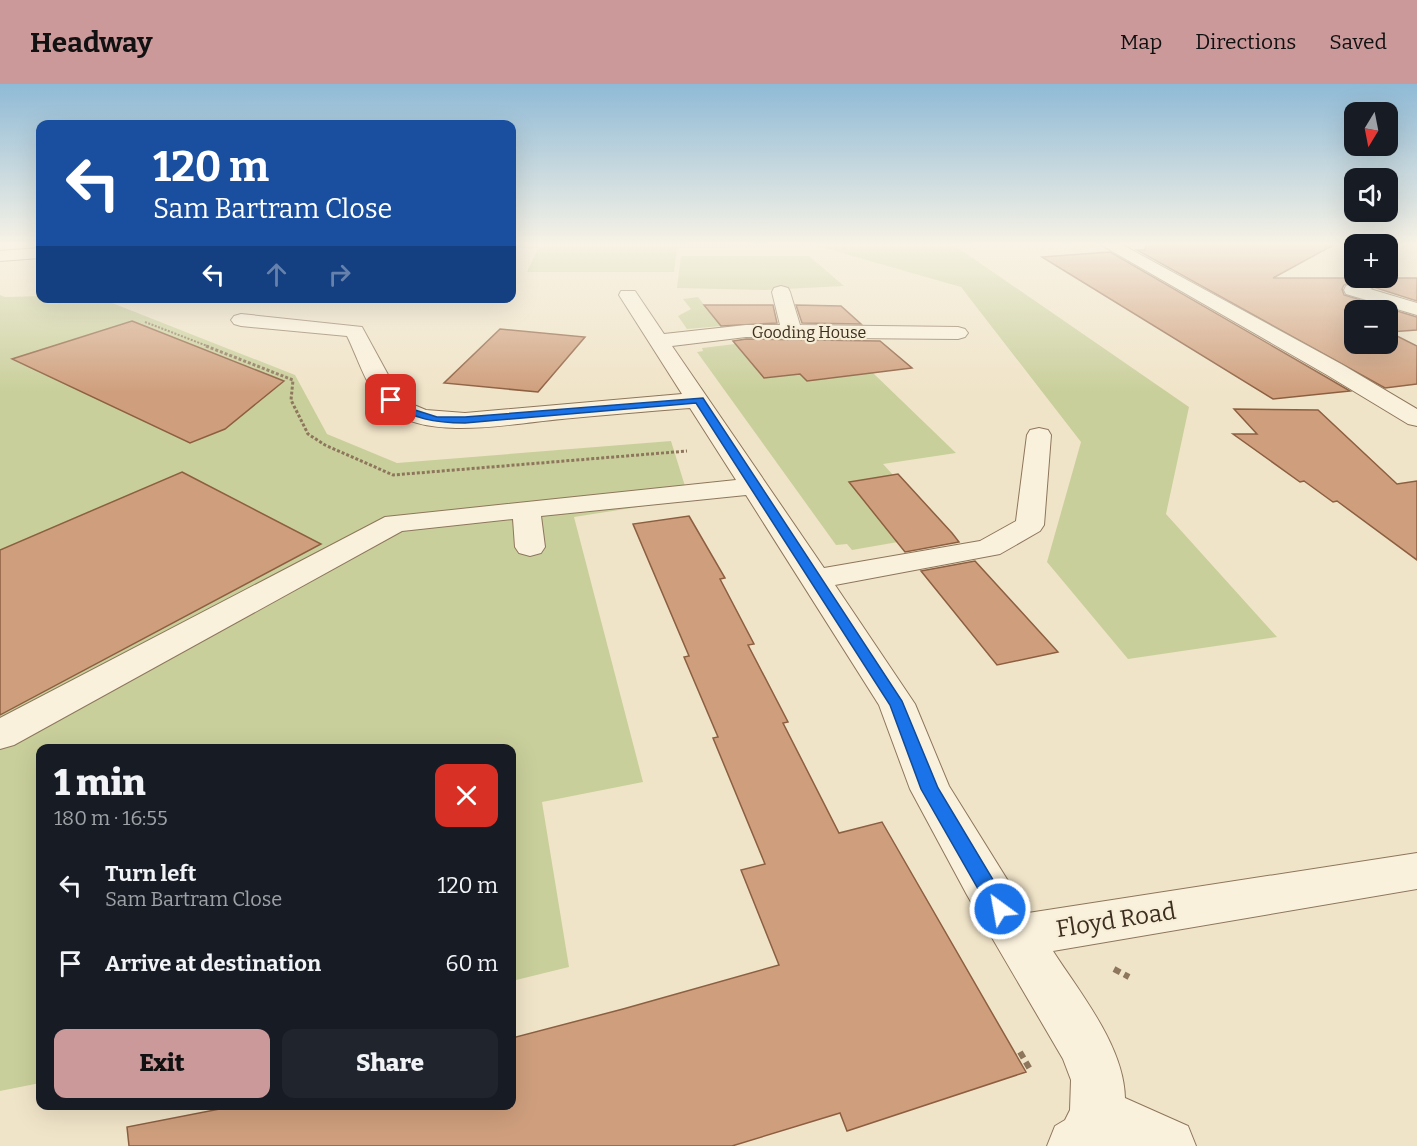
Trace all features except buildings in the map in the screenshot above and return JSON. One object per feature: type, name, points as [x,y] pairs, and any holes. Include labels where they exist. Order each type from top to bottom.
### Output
[{"type":"street","points":[[781,293],[792,331]]},
{"type":"street","points":[[1197,293],[1417,418]]},
{"type":"street","points":[[1362,293],[1417,309]]},
{"type":"street","points":[[628,295],[661,341],[897,704],[930,789],[1084,1045],[1098,1080],[1086,1130],[1168,1146]]},
{"type":"street","points":[[241,320],[355,331],[391,400],[411,412],[436,420],[465,420],[699,400]]},
{"type":"street","name":"Gooding House","points":[[661,341],[746,331],[958,333]]},
{"type":"street","points":[[815,579],[989,548],[1030,525],[1040,435]]},
{"type":"street","points":[[0,735],[395,523],[755,486]]},
{"type":"street","points":[[526,511],[530,547]]},
{"type":"street","name":"Floyd Road","points":[[1017,936],[1417,871]]},
{"type":"path","points":[[1111,967],[1129,977]]},
{"type":"path","points":[[1020,1052],[1031,1071]]},
{"type":"green space","points":[[965,293],[1023,293],[1189,407],[1166,514],[1277,637],[1128,659],[1047,562],[1081,442]]},
{"type":"green space","points":[[0,295],[5,297],[36,296],[36,303],[112,303],[295,375],[327,434],[397,463],[671,441],[689,499],[574,517],[643,782],[542,802],[569,967],[516,980],[516,744],[36,744],[36,1084],[0,1091]]},
{"type":"green space","points":[[698,297],[721,326],[687,329],[678,316],[691,309],[683,299]]},
{"type":"green space","points":[[735,344],[763,378],[800,374],[807,381],[873,373],[956,453],[883,464],[893,475],[850,482],[898,542],[852,550],[847,544],[836,545],[697,352],[703,351],[702,348]]},
{"type":"route","points":[[391,400],[411,412],[436,420],[465,420],[699,400],[897,704],[930,789],[1000,909]]}]
